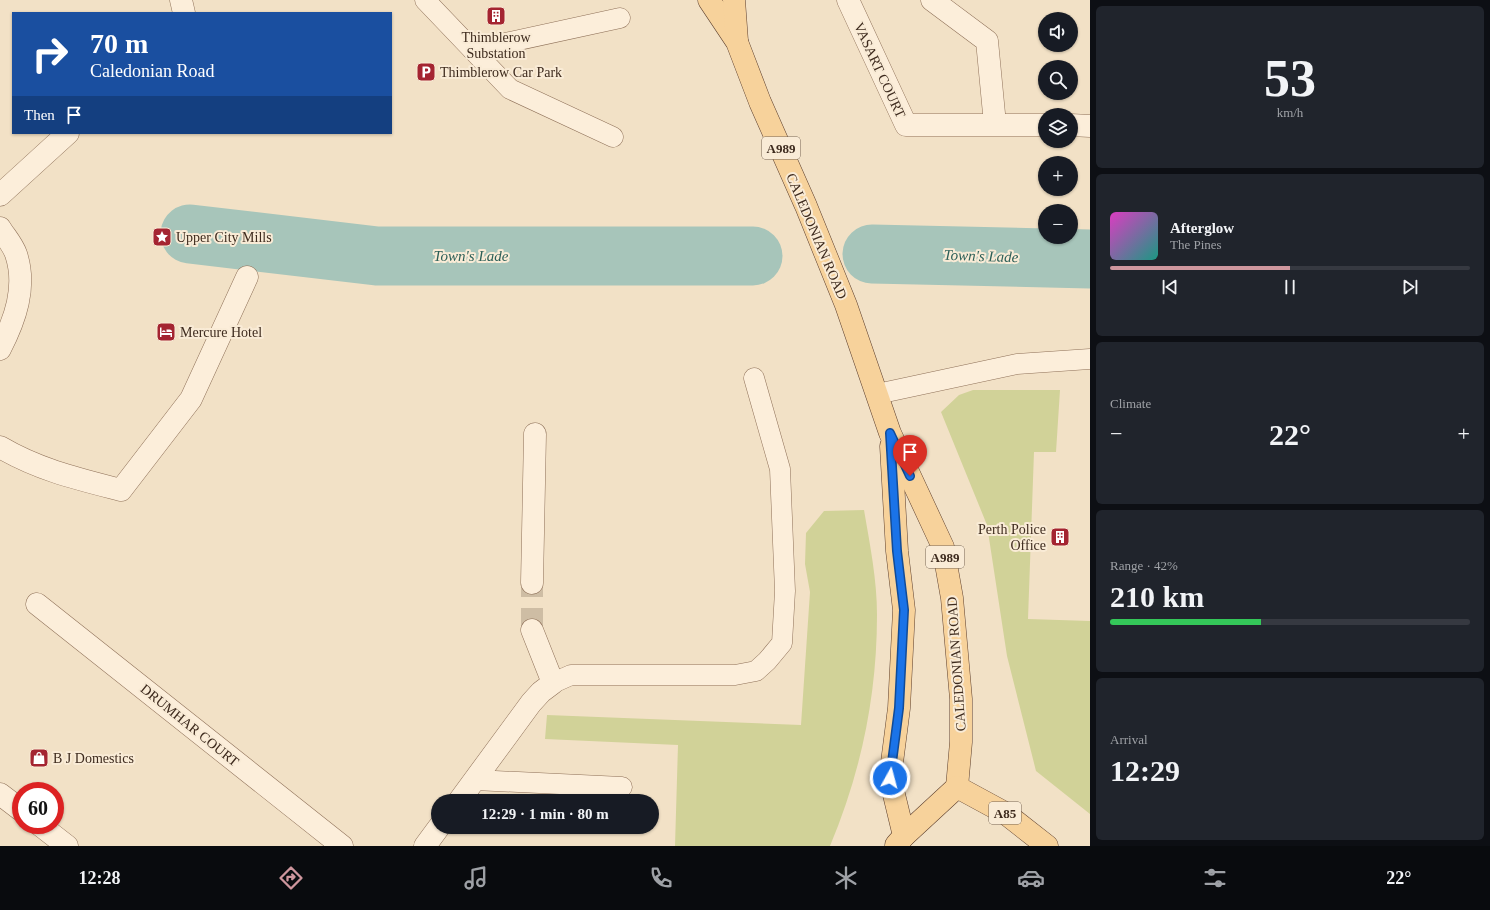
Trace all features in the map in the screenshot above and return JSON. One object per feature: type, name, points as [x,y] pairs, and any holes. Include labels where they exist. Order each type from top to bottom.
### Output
[{"type":"main road","name":"CALEDONIAN ROAD","points":[[709,0],[737,42],[760,102],[806,206],[846,305],[890,433],[943,547],[953,605],[961,699],[957,787]]},
{"type":"main road","name":"CALEDONIAN ROAD","points":[[734,0],[737,42]]},
{"type":"main road","name":"CALEDONIAN ROAD","points":[[890,433],[897,551],[904,610],[899,708],[890,778],[906,843]]},
{"type":"main road","name":"A989","points":[[906,843],[957,787]]},
{"type":"main road","name":"A85","points":[[957,787],[1005,813],[1048,846]]},
{"type":"street","points":[[181,0],[184,12]]},
{"type":"street","name":"VASART COURT","points":[[848,0],[906,125],[1038,125]]},
{"type":"street","points":[[932,0],[987,41],[995,124]]},
{"type":"street","points":[[1078,125],[1090,126]]},
{"type":"street","points":[[0,195],[67,134]]},
{"type":"street","points":[[0,228],[16,254],[22,287],[12,327],[0,349]]},
{"type":"street","points":[[0,447],[20,459],[53,472],[121,490],[191,399],[247,277]]},
{"type":"street","points":[[532,583],[535,434]]},
{"type":"street","name":"DRUMHAR COURT","points":[[37,604],[342,846]]},
{"type":"street","points":[[464,794],[531,703],[541,692],[554,683],[532,630]]},
{"type":"street","points":[[0,794],[12,803]]},
{"type":"street","points":[[52,834],[67,846]]},
{"type":"street","points":[[425,846],[434,834]]},
{"type":"lane","points":[[425,0],[510,89],[613,137]]},
{"type":"lane","points":[[473,50],[620,18]]},
{"type":"lane","points":[[877,394],[1017,364],[1090,359]]},
{"type":"lane","points":[[554,683],[571,675],[746,673],[756,671],[767,661],[782,643],[785,591],[780,469],[754,378]]},
{"type":"lane","points":[[475,780],[622,787]]},
{"type":"green space","points":[[973,390],[1060,390],[1056,452],[1034,452],[1028,619],[1090,621],[1090,814],[1036,771],[1007,656],[987,525],[941,412],[959,395]]},
{"type":"green space","points":[[864,510],[873,562],[877,602],[874,675],[865,733],[858,762],[841,818],[830,846],[675,846],[678,745],[545,739],[547,715],[801,725],[810,592],[805,564],[806,533],[824,511]]},
{"type":"waterway","name":"Town's Lade","points":[[190,234],[377,256],[753,256]]},
{"type":"waterway","name":"Town's Lade","points":[[872,254],[1090,259]]},
{"type":"tunnel","points":[[532,583],[532,630]]},
{"type":"place","name":"Thimblerow Substation","points":[[496,16]]},
{"type":"place","name":"Thimblerow Car Park","points":[[426,72]]},
{"type":"place","name":"Upper City Mills","points":[[162,237]]},
{"type":"place","name":"Mercure Hotel","points":[[166,332]]},
{"type":"place","name":"Perth Police Office","points":[[1060,537]]},
{"type":"place","name":"B J Domestics","points":[[39,758]]},
{"type":"route","points":[[890,778],[899,708],[904,610],[897,551],[890,433],[910,476]]}]
